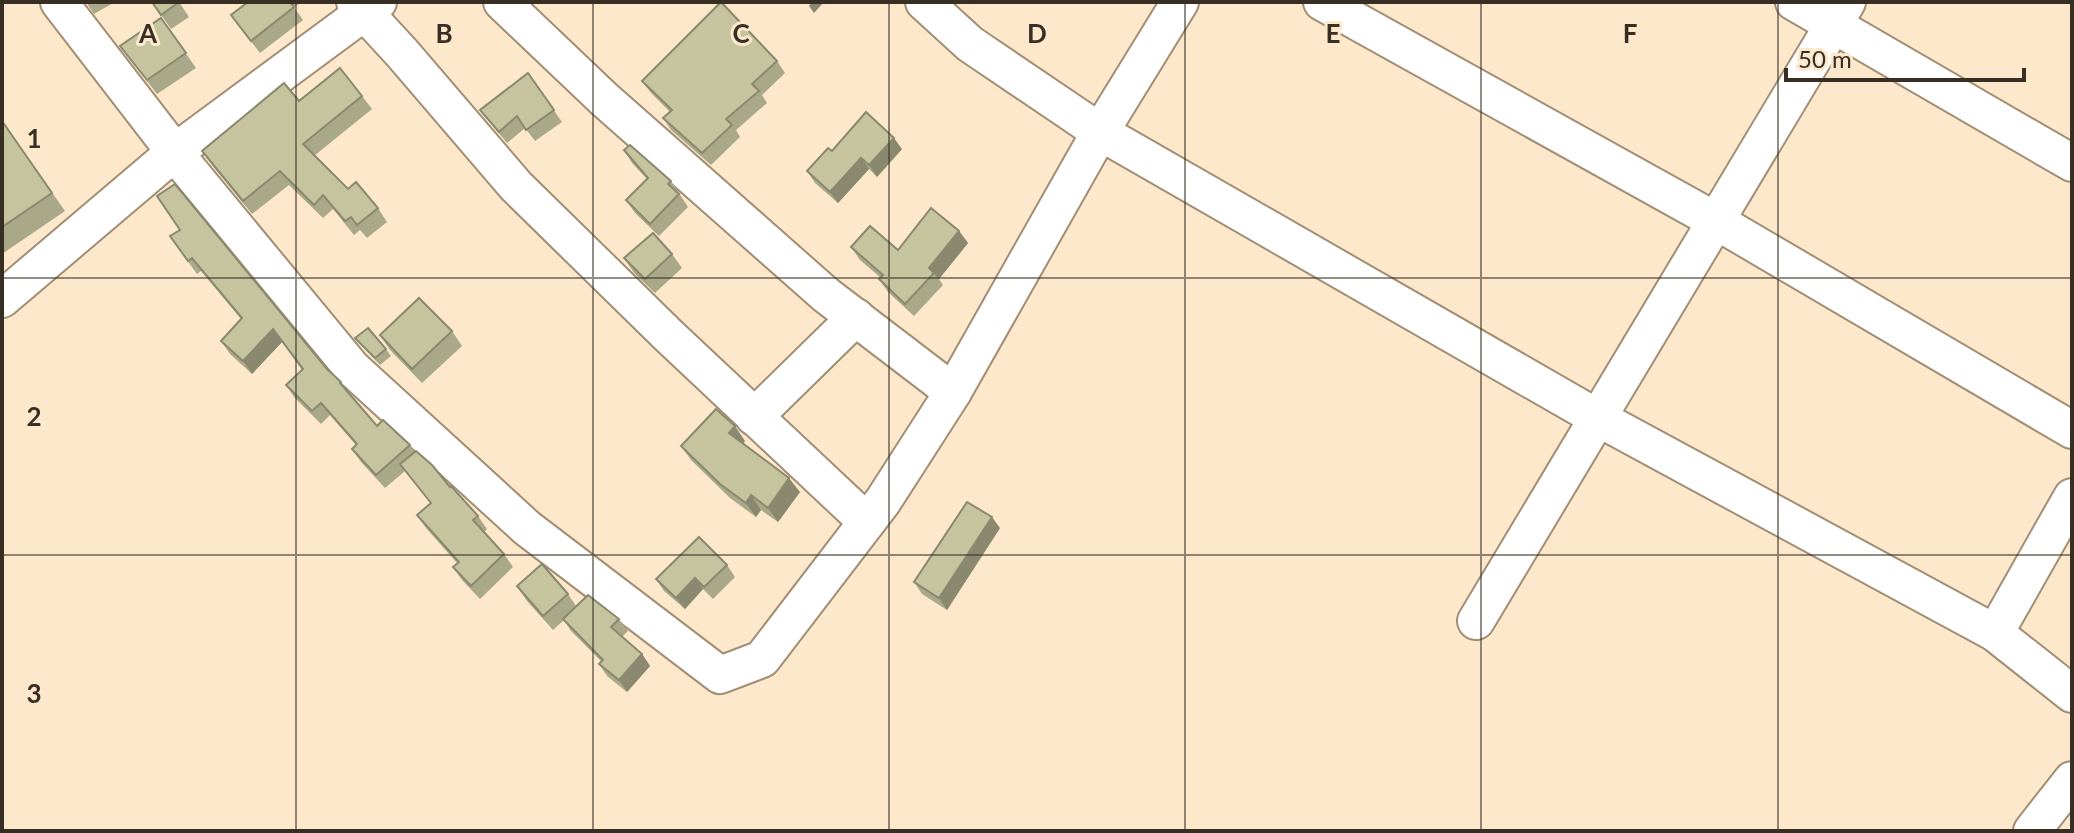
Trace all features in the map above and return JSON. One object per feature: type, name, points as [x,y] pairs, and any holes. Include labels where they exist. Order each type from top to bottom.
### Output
[{"type":"street","points":[[59,2],[175,152],[352,368],[527,528],[720,675],[762,659],[883,501],[953,392],[1100,132],[1180,2]]},
{"type":"street","points":[[502,2],[604,99],[826,295],[953,392]]},
{"type":"street","points":[[924,2],[970,44],[1100,132],[1598,418],[1995,633],[2072,694]]},
{"type":"street","points":[[1322,2],[1716,221],[2072,430]]},
{"type":"street","points":[[1794,2],[1840,13],[2072,163]]},
{"type":"street","points":[[2,299],[175,152],[366,5],[402,53],[516,186],[668,335],[867,522]]},
{"type":"street","points":[[1476,621],[1840,13]]},
{"type":"street","points":[[754,417],[856,317]]},
{"type":"street","points":[[1995,633],[2072,497]]},
{"type":"street","points":[[2032,831],[2072,780]]},
{"type":"building","points":[[152,2],[179,2],[161,15]]},
{"type":"building","points":[[248,2],[290,2],[294,7],[251,41],[231,15]]},
{"type":"building","points":[[721,2],[777,61],[752,84],[759,91],[726,119],[732,125],[702,153],[663,118],[672,110],[642,81]]},
{"type":"building","points":[[161,18],[186,53],[147,80],[120,46]]},
{"type":"building","points":[[340,68],[362,96],[303,144],[348,189],[356,182],[378,208],[357,225],[351,217],[345,221],[323,195],[314,205],[280,171],[243,201],[202,151],[284,83],[299,101]]},
{"type":"building","points":[[528,73],[554,110],[526,130],[517,116],[499,132],[480,110]]},
{"type":"building","points":[[866,112],[894,138],[869,165],[861,158],[830,192],[807,171],[828,148],[832,151]]},
{"type":"building","points":[[2,121],[52,193],[2,227]]},
{"type":"building","points":[[630,145],[671,181],[668,184],[679,194],[650,224],[626,200],[648,178],[624,150]]},
{"type":"building","points":[[175,184],[377,426],[383,420],[410,445],[376,475],[352,449],[357,444],[321,403],[312,411],[286,385],[303,369],[273,329],[243,361],[221,341],[242,318],[192,258],[188,261],[170,236],[180,230],[157,196]]},
{"type":"building","points":[[931,208],[959,231],[929,268],[934,273],[905,304],[879,279],[883,275],[851,247],[870,226],[898,250]]},
{"type":"building","points":[[653,233],[672,254],[645,279],[624,258]]},
{"type":"building","points":[[419,298],[452,331],[412,369],[380,335]]},
{"type":"building","points":[[368,328],[386,349],[375,358],[355,338]]},
{"type":"building","points":[[716,409],[735,426],[729,433],[789,478],[768,508],[751,495],[746,503],[720,484],[681,446]]},
{"type":"building","points":[[416,451],[478,516],[473,520],[504,554],[471,586],[453,567],[459,562],[417,515],[431,503],[400,464]]},
{"type":"building","points":[[967,502],[992,517],[939,598],[914,582]]},
{"type":"building","points":[[699,537],[727,565],[704,587],[695,578],[676,598],[656,579]]},
{"type":"building","points":[[542,564],[568,594],[543,616],[517,586]]},
{"type":"building","points":[[588,595],[619,619],[611,627],[642,654],[619,680],[599,664],[603,660],[563,619]]}]
